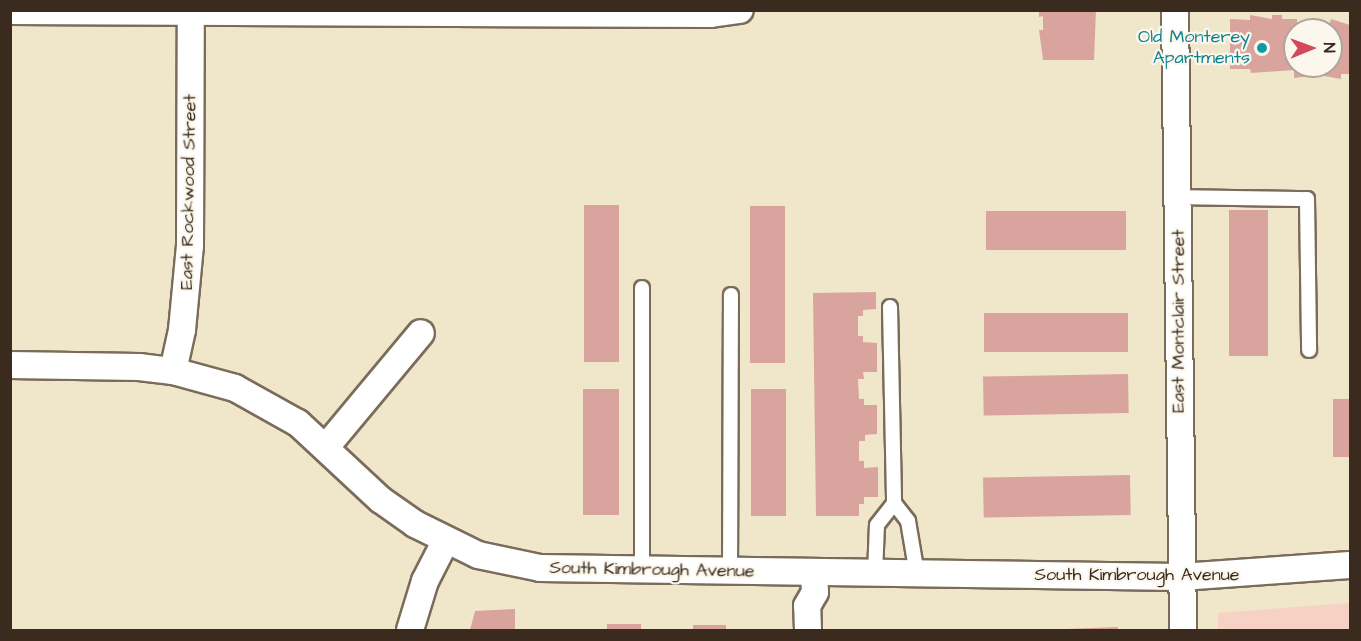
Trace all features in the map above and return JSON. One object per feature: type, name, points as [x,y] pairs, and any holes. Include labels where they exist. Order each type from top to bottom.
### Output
[{"type":"street","points":[[10,11],[711,14],[740,10]]},
{"type":"street","name":"East Montclair Street","points":[[1175,10],[1183,630]]},
{"type":"street","name":"East Rockwood Street","points":[[173,371],[182,330],[190,246],[191,12]]},
{"type":"street","points":[[326,447],[421,333]]},
{"type":"street","name":"South Kimbrough Avenue","points":[[10,365],[173,371],[236,388],[266,403],[326,447],[381,500],[445,542],[478,555],[530,566],[730,572],[814,582],[874,574],[1181,577],[1350,566]]},
{"type":"street","points":[[410,630],[425,581],[445,542]]},
{"type":"street","points":[[808,630],[807,606],[814,582]]},
{"type":"street","points":[[814,582],[822,598],[824,630]]},
{"type":"lane","points":[[1178,197],[1307,199],[1309,350]]},
{"type":"lane","points":[[642,288],[642,571]]},
{"type":"lane","points":[[730,572],[731,295]]},
{"type":"lane","points":[[890,307],[894,503],[908,521],[917,574]]},
{"type":"lane","points":[[874,574],[878,525],[894,503]]},
{"type":"shaded area","points":[[1350,603],[1350,630],[1218,630],[1218,613]]},
{"type":"building","name":"Old Monterey Apartments","points":[[1039,10],[1096,10],[1094,60],[1043,60],[1039,30],[1043,30],[1043,16],[1039,17]]},
{"type":"building","name":"Old Monterey Apartments","points":[[1250,15],[1272,19],[1272,15],[1282,15],[1283,71],[1251,73],[1250,69],[1230,69],[1230,19],[1250,20]]},
{"type":"building","name":"Old Monterey Apartments","points":[[1343,23],[1350,25],[1350,74],[1343,74]]},
{"type":"building","points":[[584,205],[619,205],[619,362],[584,362]]},
{"type":"building","points":[[750,206],[785,206],[785,363],[750,363]]},
{"type":"building","points":[[1229,210],[1268,210],[1268,356],[1229,356]]},
{"type":"building","points":[[986,211],[1126,211],[1126,250],[986,250]]},
{"type":"building","points":[[876,292],[876,309],[863,310],[863,316],[858,316],[858,336],[863,336],[863,342],[877,343],[877,372],[863,372],[864,379],[858,379],[859,399],[864,399],[864,405],[877,405],[877,434],[865,435],[865,441],[859,441],[859,461],[864,461],[864,468],[878,467],[878,497],[864,497],[864,504],[859,504],[859,516],[816,516],[813,293]]},
{"type":"building","points":[[984,313],[1128,313],[1128,352],[984,352]]},
{"type":"building","points":[[1128,374],[1129,413],[984,416],[983,377]]},
{"type":"building","points":[[583,389],[619,389],[619,515],[583,515]]},
{"type":"building","points":[[751,389],[786,389],[786,516],[751,516]]},
{"type":"building","points":[[1333,399],[1350,399],[1350,457],[1333,457]]},
{"type":"building","points":[[1130,475],[1131,515],[984,518],[983,478]]},
{"type":"building","points":[[515,609],[515,630],[470,630],[475,611]]},
{"type":"building","points":[[607,624],[641,624],[641,630],[607,630]]},
{"type":"building","points":[[693,625],[726,625],[726,630],[693,630]]},
{"type":"building","points":[[1118,627],[1118,630],[1066,630],[1066,629]]},
{"type":"place","name":"Old Monterey Apartments","points":[[1262,48]]}]
